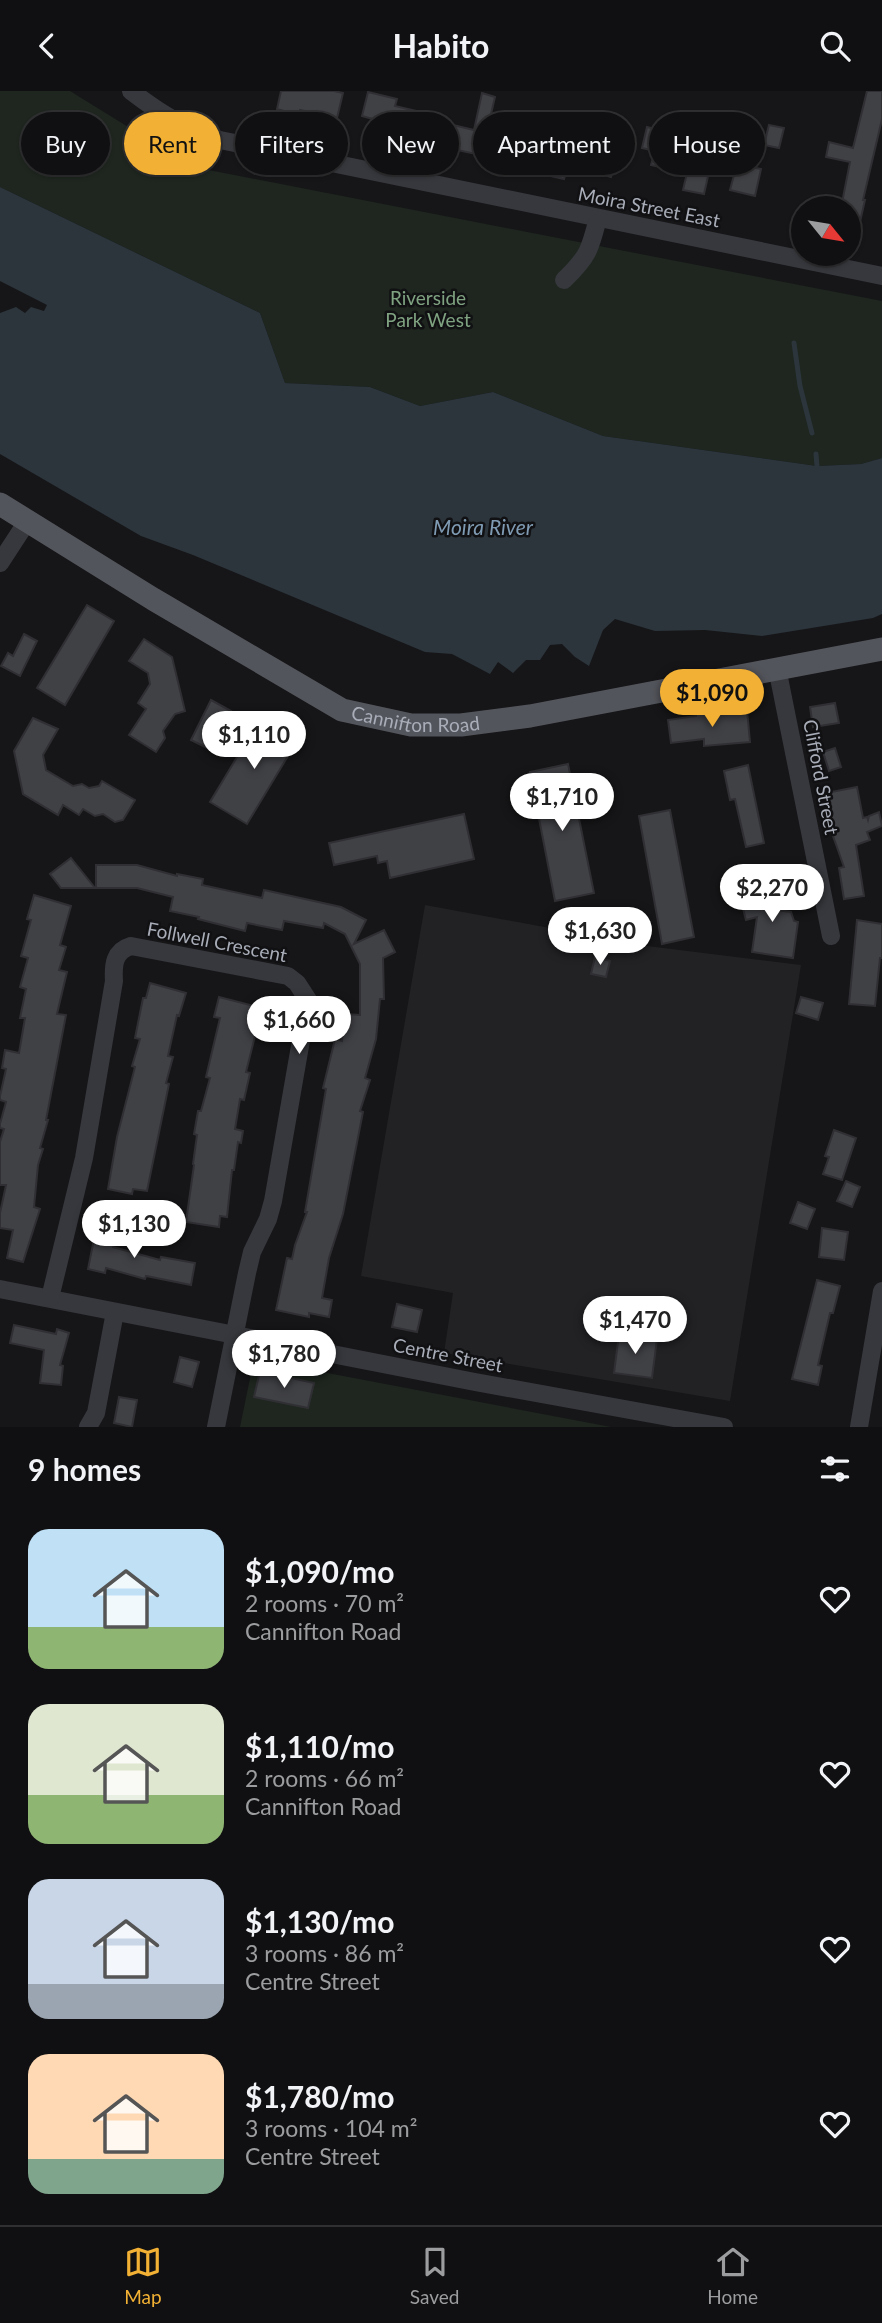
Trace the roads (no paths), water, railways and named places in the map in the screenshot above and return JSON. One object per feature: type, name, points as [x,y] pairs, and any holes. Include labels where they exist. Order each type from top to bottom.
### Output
[{"type":"main road","name":"Cannifton Road","points":[[0,504],[153,599],[342,710],[411,725],[461,725],[530,716],[882,649]]},
{"type":"street","name":"Moira Street East","points":[[131,91],[161,114],[189,130],[220,141],[882,276]]},
{"type":"street","points":[[564,280],[584,261],[598,218]]},
{"type":"street","points":[[0,563],[28,520]]},
{"type":"street","name":"Clifford Street","points":[[778,668],[831,936]]},
{"type":"street","name":"Follwell Crescent","points":[[50,1298],[84,1158],[114,981],[113,965],[118,954],[122,949],[131,946],[277,974],[297,983],[308,1000],[293,1099],[273,1201],[268,1219],[252,1252],[216,1427]]},
{"type":"street","name":"Centre Street","points":[[0,1289],[475,1382],[724,1427]]},
{"type":"street","points":[[859,1427],[882,1291]]},
{"type":"street","points":[[88,1427],[96,1413],[115,1313]]},
{"type":"water","name":"Moira River","points":[[0,187],[260,313],[285,383],[370,387],[420,406],[493,392],[603,436],[817,466],[861,464],[882,458],[882,614],[873,618],[762,636],[705,630],[655,631],[615,619],[603,630],[589,666],[562,644],[550,645],[540,660],[526,660],[513,673],[498,662],[490,674],[452,654],[425,652],[141,536],[0,454],[0,313],[16,307],[25,313],[31,307],[44,311],[47,305],[0,281]]},
{"type":"waterway","points":[[794,343],[800,386],[812,433]]},
{"type":"waterway","points":[[816,454],[817,466]]},
{"type":"park label","name":"Riverside Park West","points":[[428,309]]}]
